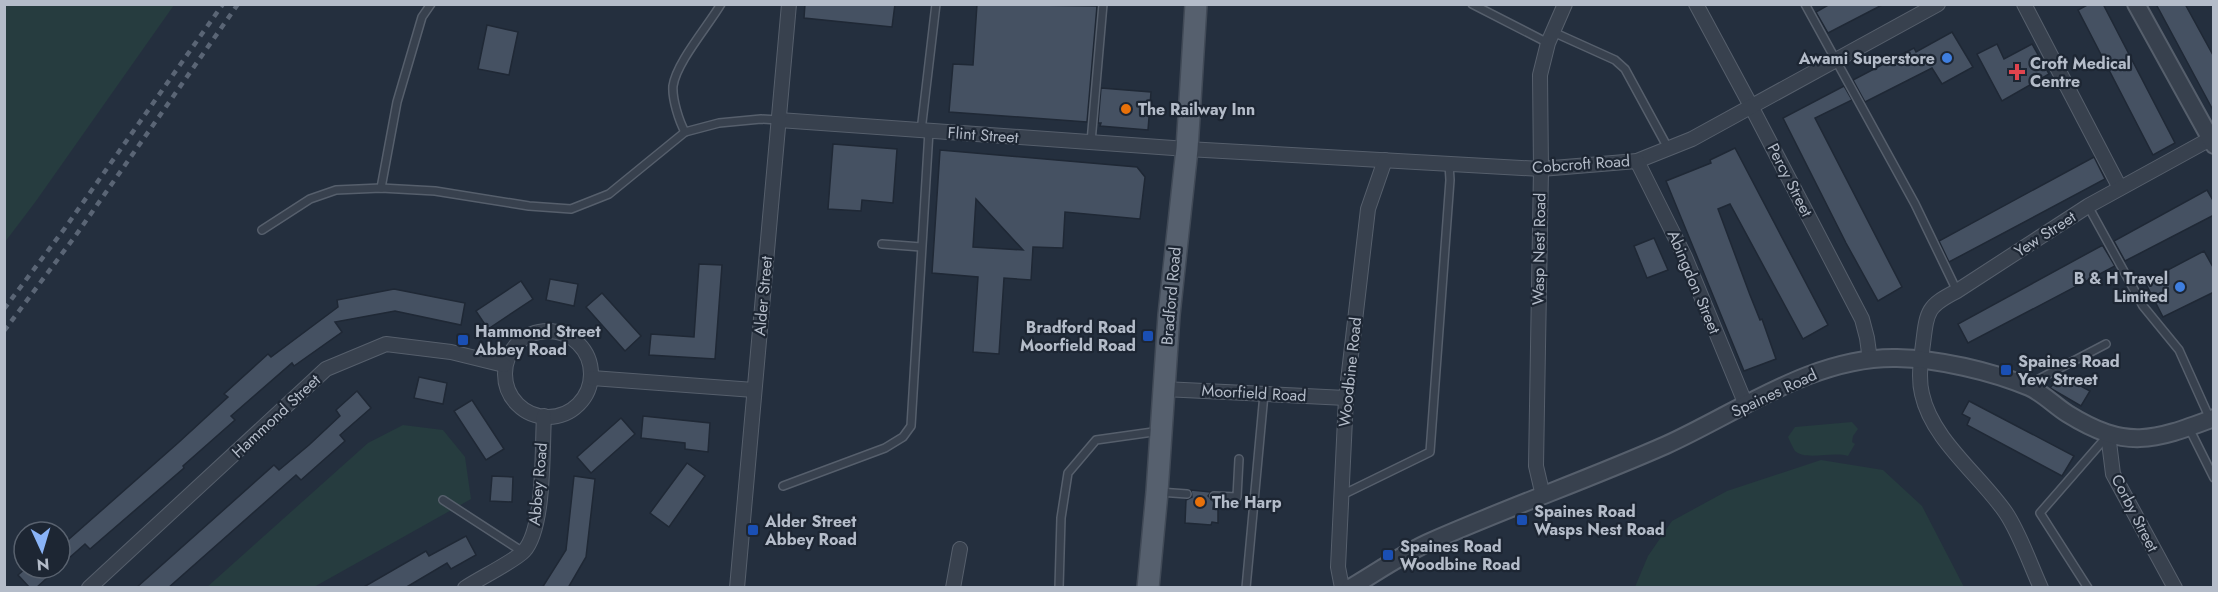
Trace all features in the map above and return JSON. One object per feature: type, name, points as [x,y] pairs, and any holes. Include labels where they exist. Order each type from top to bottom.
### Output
[{"type":"main road","name":"Bradford Road","points":[[1148,588],[1157,492],[1168,315],[1186,149],[1196,4]]},
{"type":"street","name":"Alder Street","points":[[737,588],[789,4]]},
{"type":"street","name":"Wasp Nest Road","points":[[1543,496],[1536,466],[1541,169],[1540,75],[1550,38],[1565,4]]},
{"type":"street","name":"Percy Street","points":[[1696,4],[1752,106],[1862,319],[1870,360]]},
{"type":"street","name":"Cobcroft Road","points":[[1186,149],[1541,169],[1636,161],[1692,139],[1835,60],[1919,9],[1938,4]]},
{"type":"street","points":[[2024,4],[2120,188]]},
{"type":"street","points":[[2136,4],[2212,142]]},
{"type":"street","name":"Flint Street","points":[[779,120],[1186,149]]},
{"type":"street","name":"Yew Street","points":[[2041,588],[2006,514],[1931,419],[1922,395],[1920,378],[1927,315],[1938,301],[2088,206],[2212,142]]},
{"type":"street","name":"Woodbine Road","points":[[1342,588],[1338,567],[1346,398],[1368,209],[1385,160]]},
{"type":"street","name":"Abingdon Street","points":[[1636,161],[1685,257],[1746,405]]},
{"type":"street","points":[[551,330],[573,338],[584,349],[591,363],[592,378],[580,404],[568,413],[550,417],[535,415],[519,406],[510,394],[505,382],[504,365],[509,352],[521,340],[536,332],[551,330]]},
{"type":"street","name":"Hammond Street","points":[[89,588],[326,369],[386,344],[451,352],[504,365]]},
{"type":"street","name":"Spaines Road","points":[[1350,588],[1430,542],[1667,444],[1805,376],[1870,360],[1897,358],[1922,360],[1975,370],[2031,388],[2085,424],[2130,440],[2157,438],[2212,419]]},
{"type":"street","points":[[592,378],[754,390]]},
{"type":"street","name":"Moorfield Road","points":[[1163,384],[1264,394],[1346,398]]},
{"type":"street","name":"Abbey Road","points":[[523,552],[533,536],[539,503],[544,416]]},
{"type":"street","name":"Corby Street","points":[[2108,434],[2113,474],[2175,588]]},
{"type":"street","points":[[953,588],[960,549]]},
{"type":"street","points":[[465,588],[523,552]]},
{"type":"lane","points":[[381,189],[397,102],[422,17],[431,4]]},
{"type":"lane","points":[[685,132],[679,119],[673,87],[685,58],[721,4]]},
{"type":"lane","points":[[783,486],[885,448],[903,437],[911,426],[925,131],[936,4]]},
{"type":"lane","points":[[1091,143],[1103,4]]},
{"type":"lane","points":[[1472,4],[1550,38],[1615,60],[1625,69],[1668,148]]},
{"type":"lane","points":[[1805,4],[1915,204],[1957,291]]},
{"type":"lane","points":[[262,230],[310,199],[336,190],[435,191],[529,206],[571,209],[609,194],[685,132],[719,123],[760,119],[779,120]]},
{"type":"lane","points":[[1342,495],[1430,452],[1450,180],[1449,164]]},
{"type":"lane","points":[[2088,206],[2143,306],[2179,350],[2212,419]]},
{"type":"lane","points":[[882,244],[921,247]]},
{"type":"lane","points":[[2031,388],[2039,379],[2106,344]]},
{"type":"lane","points":[[1246,588],[1264,394]]},
{"type":"lane","points":[[2189,428],[2214,478]]},
{"type":"lane","points":[[1059,588],[1061,518],[1068,473],[1096,440],[1160,431]]},
{"type":"lane","points":[[2088,588],[2040,513],[2108,434]]},
{"type":"lane","points":[[1214,496],[1237,497],[1239,459]]},
{"type":"lane","points":[[1157,492],[1187,494]]},
{"type":"lane","points":[[443,500],[523,552]]},
{"type":"green space","points":[[5,4],[174,5],[5,242]]},
{"type":"green space","points":[[1852,422],[1858,429],[1853,436],[1852,442],[1855,444],[1848,456],[1800,454],[1795,451],[1788,437],[1795,427]]},
{"type":"green space","points":[[403,425],[443,430],[465,457],[471,499],[314,587],[206,588],[368,443]]},
{"type":"green space","points":[[1821,460],[1883,470],[1922,506],[1964,587],[1635,587],[1648,556],[1672,521],[1727,491]]},
{"type":"building","points":[[805,4],[895,4],[892,27],[804,18]]},
{"type":"building","points":[[977,4],[1097,6],[1087,122],[949,112],[953,64],[973,65]]},
{"type":"building","points":[[1830,4],[1884,4],[1828,33],[1816,12]]},
{"type":"building","points":[[2089,4],[2103,4],[2175,143],[2153,155],[2078,10]]},
{"type":"building","points":[[2156,4],[2185,4],[2214,57],[2214,112]]},
{"type":"building","points":[[487,25],[518,32],[509,75],[478,69]]},
{"type":"building","points":[[1952,32],[1973,67],[1942,84],[1932,68],[1865,102],[1853,80],[1914,48],[1916,52]]},
{"type":"building","name":"Croft Medical Centre","points":[[1997,44],[2004,59],[2032,44],[2049,74],[2002,101],[1977,54]]},
{"type":"building","points":[[1844,86],[1852,100],[1815,118],[1902,287],[1878,301],[1783,118]]},
{"type":"building","name":"The Railway Inn","points":[[1101,88],[1151,92],[1148,130],[1100,126],[1101,123],[1098,123]]},
{"type":"building","points":[[833,144],[897,149],[893,203],[862,200],[861,211],[828,209]]},
{"type":"building","points":[[1735,148],[1828,325],[1803,339],[1730,204],[1718,209],[1776,359],[1744,371],[1666,181],[1711,163],[1710,160]]},
{"type":"building","points":[[940,150],[1137,167],[1145,177],[1140,219],[1065,212],[1063,248],[1033,247],[1031,280],[1004,278],[999,354],[973,352],[978,277],[932,273]],"holes":[[[976,199],[1023,250],[973,247]]]},
{"type":"building","points":[[2094,157],[2105,179],[1949,262],[1939,241]]},
{"type":"building","points":[[2207,190],[2214,202],[2214,215],[2125,261],[2114,241]]},
{"type":"building","points":[[1654,238],[1668,270],[1647,278],[1634,246]]},
{"type":"building","points":[[2101,246],[2115,266],[1968,343],[1958,324]]},
{"type":"building","name":"B & H Travel Limited","points":[[2204,251],[2214,269],[2214,292],[2163,317],[2145,282]]},
{"type":"building","points":[[699,264],[722,265],[715,359],[649,355],[651,334],[694,337]]},
{"type":"building","points":[[550,279],[578,284],[574,306],[546,300]]},
{"type":"building","points":[[521,281],[533,299],[488,329],[476,311]]},
{"type":"building","points":[[394,289],[465,303],[461,325],[395,311],[335,322],[342,332],[294,366],[292,363],[231,416],[235,420],[183,466],[184,468],[90,549],[85,544],[72,555],[72,536],[228,397],[224,394],[268,354],[271,357],[338,307],[337,300]]},
{"type":"building","points":[[602,293],[641,336],[625,351],[586,307]]},
{"type":"building","points":[[2060,375],[2090,391],[2081,406],[2050,388]]},
{"type":"building","points":[[419,377],[447,383],[443,404],[414,398]]},
{"type":"building","points":[[357,391],[371,408],[340,435],[345,441],[301,480],[296,475],[168,588],[136,588],[274,465],[279,470],[309,445],[340,416],[336,410]]},
{"type":"building","points":[[472,400],[504,449],[486,460],[454,411]]},
{"type":"building","points":[[1969,401],[2074,456],[2062,476],[1967,425],[1970,418],[1962,414]]},
{"type":"building","points":[[643,416],[710,423],[708,452],[685,449],[685,443],[641,438]]},
{"type":"building","points":[[621,418],[635,434],[591,473],[577,457]]},
{"type":"building","points":[[687,463],[705,476],[669,527],[650,513]]},
{"type":"building","points":[[492,476],[513,477],[512,502],[490,501]]},
{"type":"building","points":[[574,476],[595,479],[586,557],[568,588],[542,588],[566,550]]},
{"type":"building","name":"The Harp","points":[[1191,490],[1211,492],[1208,496],[1214,502],[1213,509],[1218,509],[1218,523],[1212,522],[1211,525],[1185,523],[1186,500],[1192,497]]},
{"type":"building","points":[[466,536],[476,555],[451,569],[447,563],[405,588],[362,588],[426,551],[429,556]]},
{"type":"building","points":[[23,580],[45,580],[36,588],[30,588]]},
{"type":"railway","points":[[4,309],[65,228],[223,4]]},
{"type":"railway","points":[[4,331],[76,235],[238,4]]},
{"type":"place","name":"Awami Superstore","points":[[1947,58]]},
{"type":"place","name":"Croft Medical Centre","points":[[2017,72]]},
{"type":"place","name":"The Railway Inn","points":[[1126,109]]},
{"type":"place","name":"B & H Travel Limited","points":[[2180,287]]},
{"type":"place","name":"Bradford Road Moorfield Road","points":[[1148,336]]},
{"type":"place","name":"Hammond Street Abbey Road","points":[[463,340]]},
{"type":"place","name":"Spaines Road Yew Street","points":[[2006,370]]},
{"type":"place","name":"The Harp","points":[[1200,502]]},
{"type":"place","name":"Spaines Road Wasps Nest Road","points":[[1522,520]]},
{"type":"place","name":"Alder Street Abbey Road","points":[[753,530]]},
{"type":"place","name":"Spaines Road Woodbine Road","points":[[1388,555]]}]
